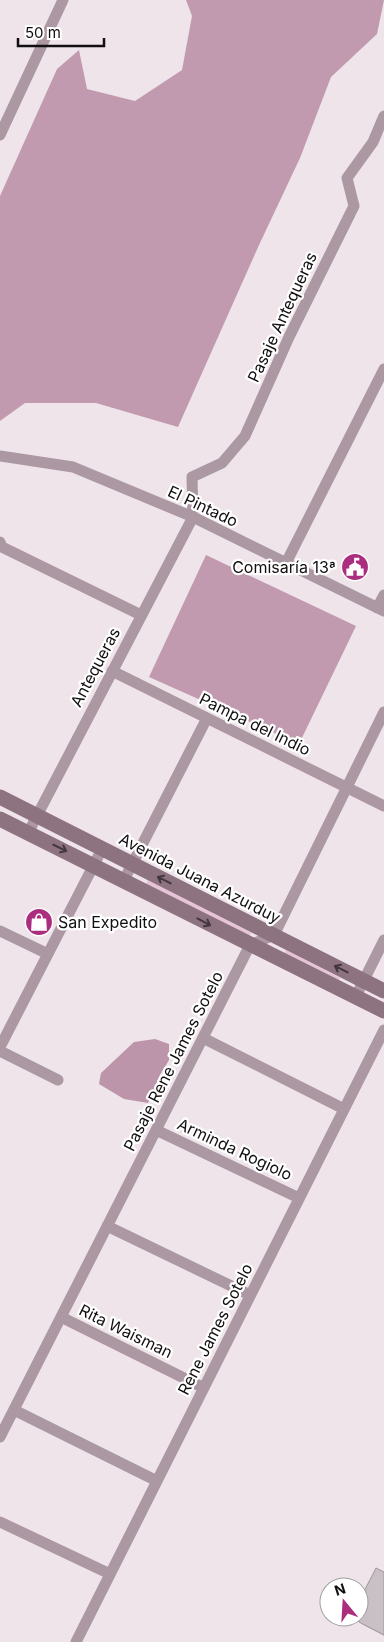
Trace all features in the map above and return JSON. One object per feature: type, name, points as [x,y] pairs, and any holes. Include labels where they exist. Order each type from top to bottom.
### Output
[{"type":"main road","name":"Avenida Juana Azurduy","points":[[0,797],[384,991]]},
{"type":"main road","points":[[0,819],[384,1011]]},
{"type":"street","points":[[0,135],[63,0]]},
{"type":"street","name":"Pasaje Antequeras","points":[[193,517],[192,477],[222,463],[245,436],[290,337],[354,206],[347,178],[373,142],[384,116]]},
{"type":"street","points":[[286,563],[384,369]]},
{"type":"street","points":[[373,391],[384,396]]},
{"type":"street","name":"El Pintado","points":[[0,456],[73,468],[193,517],[381,609]]},
{"type":"street","name":"Antequeras","points":[[28,833],[36,814],[193,517]]},
{"type":"street","points":[[1,544],[141,615]]},
{"type":"street","points":[[381,609],[384,595]]},
{"type":"street","name":"Pampa del Indio","points":[[112,671],[384,806]]},
{"type":"street","points":[[250,945],[274,935],[348,789],[384,712]]},
{"type":"street","points":[[124,880],[207,718]]},
{"type":"street","points":[[58,1080],[0,1049],[102,849]]},
{"type":"street","points":[[0,931],[48,954]]},
{"type":"street","points":[[355,998],[384,940]]},
{"type":"street","name":"Pasaje Rene James Sotelo","points":[[0,1437],[250,945]]},
{"type":"street","name":"Rene James Sotelo","points":[[76,1642],[384,1030]]},
{"type":"street","points":[[203,1038],[344,1109]]},
{"type":"street","name":"Arminda Rogiolo","points":[[156,1130],[299,1198]]},
{"type":"street","points":[[107,1226],[250,1295]]},
{"type":"street","name":"Rita Waisman","points":[[61,1317],[204,1388]]},
{"type":"street","points":[[14,1410],[157,1481]]},
{"type":"street","points":[[0,1522],[110,1574]]},
{"type":"shaded area","points":[[186,0],[384,0],[377,34],[331,77],[300,158],[178,427],[96,403],[25,403],[0,421],[0,196],[57,69],[79,50],[87,89],[135,101],[182,70],[192,16]]},
{"type":"shaded area","points":[[206,555],[356,626],[299,744],[149,677]]},
{"type":"shaded area","points":[[148,880],[251,933],[249,936],[146,884]]},
{"type":"shaded area","points":[[286,950],[340,978],[338,983],[284,954]]},
{"type":"shaded area","points":[[155,1039],[169,1044],[169,1060],[160,1075],[148,1103],[124,1099],[99,1084],[101,1073],[134,1042]]},
{"type":"building","points":[[376,1568],[384,1572],[384,1635],[369,1627],[369,1582]]},
{"type":"place","name":"Comisaría 13ª","points":[[355,567]]},
{"type":"place","name":"San Expedito","points":[[39,922]]}]
